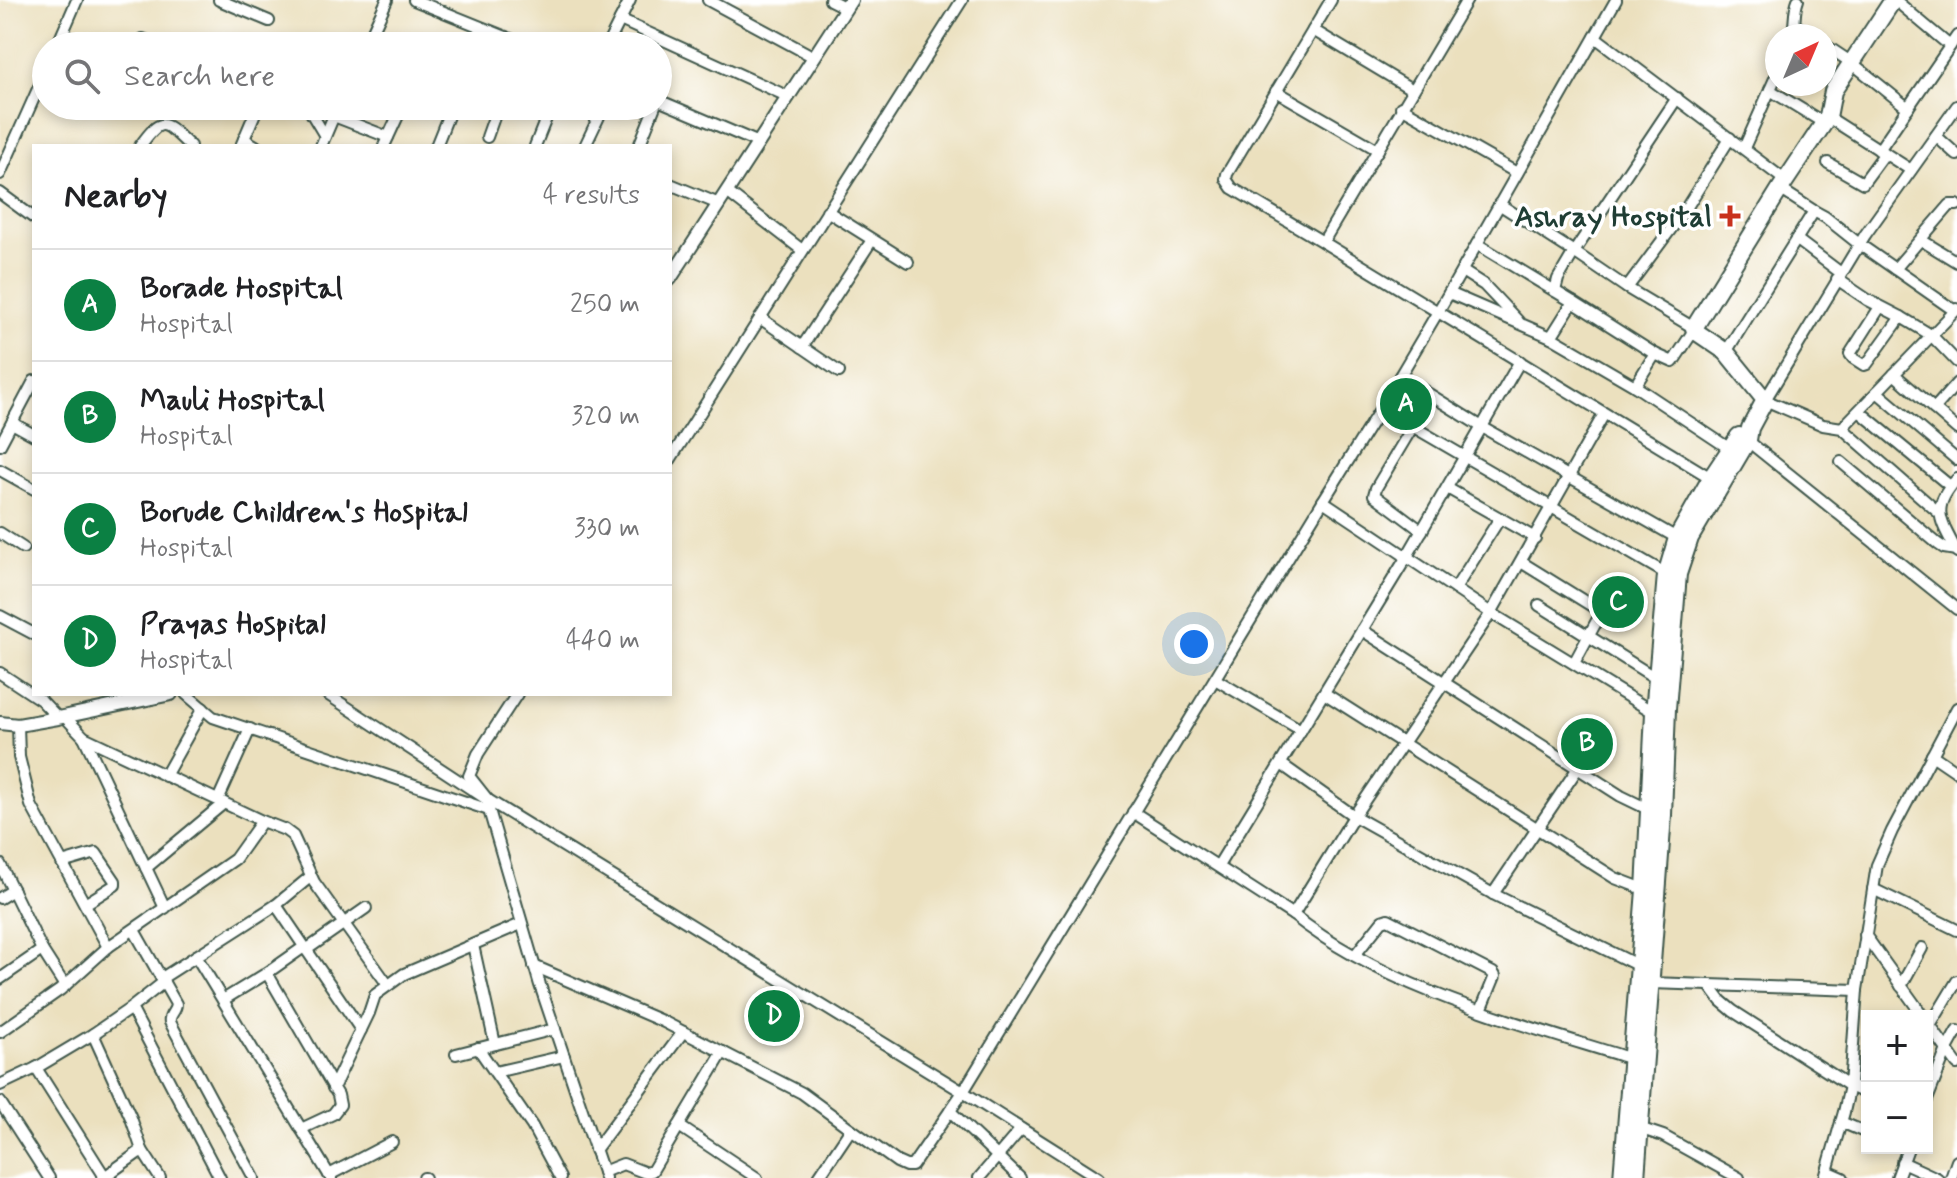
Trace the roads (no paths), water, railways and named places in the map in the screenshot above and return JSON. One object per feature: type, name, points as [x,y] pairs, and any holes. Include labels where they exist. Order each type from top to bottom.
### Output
[{"type":"main road","points":[[1638,1061],[1651,983],[1651,891],[1660,716],[1672,577],[1742,438],[1765,400],[1726,352],[1694,329],[1826,120],[1833,91],[1894,0]]},
{"type":"main road","points":[[1660,716],[1657,679],[1677,538],[1711,478],[1742,438]]},
{"type":"main road","points":[[1636,1178],[1633,1127],[1638,1061],[1639,966],[1651,891]]},
{"type":"main road","points":[[1622,1178],[1633,1127]]},
{"type":"street","points":[[63,32],[77,0]]},
{"type":"street","points":[[219,0],[269,21]]},
{"type":"street","points":[[372,32],[387,0]]},
{"type":"street","points":[[414,0],[492,32]]},
{"type":"street","points":[[614,32],[630,0]]},
{"type":"street","points":[[708,0],[814,57]]},
{"type":"street","points":[[672,276],[848,4],[830,0]]},
{"type":"street","points":[[672,457],[962,0]]},
{"type":"street","points":[[1331,0],[1227,174],[1226,179],[1232,188],[1711,478]]},
{"type":"street","points":[[1323,242],[1467,0]]},
{"type":"street","points":[[534,966],[683,1032],[802,1093],[897,1162],[912,1166],[963,1092],[1381,408],[1616,0]]},
{"type":"street","points":[[1793,24],[1798,0]]},
{"type":"street","points":[[1894,0],[1950,46]]},
{"type":"street","points":[[620,20],[646,32]]},
{"type":"street","points":[[480,32],[482,28]]},
{"type":"street","points":[[1313,30],[1413,90]]},
{"type":"street","points":[[1828,163],[1863,183],[1908,108],[1957,36]]},
{"type":"street","points":[[1595,37],[1744,148],[1814,211],[1956,310],[1842,428]]},
{"type":"street","points":[[672,44],[789,97]]},
{"type":"street","points":[[1837,53],[1908,108]]},
{"type":"street","points":[[1276,91],[1378,150]]},
{"type":"street","points":[[1744,148],[1767,96]]},
{"type":"street","points":[[1781,96],[1911,170]]},
{"type":"street","points":[[1555,291],[1558,279],[1574,252],[1677,98]]},
{"type":"street","points":[[0,174],[32,102]]},
{"type":"street","points":[[672,106],[759,143]]},
{"type":"street","points":[[1956,551],[1938,512],[1842,428],[1823,425],[1765,400],[1859,244],[1957,106]]},
{"type":"street","points":[[1401,107],[1517,173]]},
{"type":"street","points":[[242,142],[252,120]]},
{"type":"street","points":[[313,120],[323,141]]},
{"type":"street","points":[[323,141],[332,120]]},
{"type":"street","points":[[351,120],[386,142],[396,120]]},
{"type":"street","points":[[437,144],[446,120]]},
{"type":"street","points":[[487,137],[493,120]]},
{"type":"street","points":[[536,144],[545,120]]},
{"type":"street","points":[[586,144],[597,120]]},
{"type":"street","points":[[640,144],[649,120]]},
{"type":"street","points":[[141,144],[153,128],[164,125],[188,144]]},
{"type":"street","points":[[1936,136],[1957,155]]},
{"type":"street","points":[[1627,288],[1685,210],[1730,138]]},
{"type":"street","points":[[672,185],[719,204]]},
{"type":"street","points":[[727,192],[802,250]]},
{"type":"street","points":[[0,209],[3,195],[32,217]]},
{"type":"street","points":[[1477,244],[1671,363],[1694,329],[1499,204]]},
{"type":"street","points":[[1895,269],[1950,205],[1957,205]]},
{"type":"street","points":[[827,211],[908,262]]},
{"type":"street","points":[[1726,352],[1814,211]]},
{"type":"street","points":[[1796,239],[1880,307],[1931,335],[1957,361]]},
{"type":"street","points":[[802,347],[872,240]]},
{"type":"street","points":[[1921,240],[1957,262]]},
{"type":"street","points":[[1462,271],[1484,285],[1523,325]]},
{"type":"street","points":[[1449,293],[1551,337],[1635,386],[1742,438],[1957,609]]},
{"type":"street","points":[[1551,337],[1573,302]]},
{"type":"street","points":[[1880,307],[1850,354],[1864,365],[1875,355],[1901,317]]},
{"type":"street","points":[[760,318],[839,372]]},
{"type":"street","points":[[1635,386],[1655,354]]},
{"type":"street","points":[[1218,866],[1406,558],[1520,361]]},
{"type":"street","points":[[1894,374],[1956,427]]},
{"type":"street","points":[[1400,376],[1482,427],[1677,538]]},
{"type":"street","points":[[1934,409],[1957,383]]},
{"type":"street","points":[[0,445],[32,385]]},
{"type":"street","points":[[1877,392],[1957,460]]},
{"type":"street","points":[[1381,408],[1672,577]]},
{"type":"street","points":[[1859,411],[1953,483],[1940,502],[1938,512]]},
{"type":"street","points":[[1293,915],[1354,816],[1491,613],[1604,414]]},
{"type":"street","points":[[12,423],[32,434]]},
{"type":"street","points":[[1413,426],[1374,495],[1422,531]]},
{"type":"street","points":[[1841,462],[1938,544],[1956,551]]},
{"type":"street","points":[[0,470],[32,488]]},
{"type":"street","points":[[1447,488],[1535,538]]},
{"type":"street","points":[[1323,501],[1491,613],[1660,716]]},
{"type":"street","points":[[1455,589],[1500,518]]},
{"type":"street","points":[[0,533],[23,548]]},
{"type":"street","points":[[1521,562],[1599,609],[1600,615],[1574,663]]},
{"type":"street","points":[[1539,605],[1657,679]]},
{"type":"street","points":[[0,616],[32,633]]},
{"type":"street","points":[[1362,630],[1621,796],[1656,812]]},
{"type":"street","points":[[0,673],[32,694]]},
{"type":"street","points":[[1215,679],[1301,730]]},
{"type":"street","points":[[1324,693],[1615,878],[1651,891]]},
{"type":"street","points":[[35,696],[84,737],[290,832],[310,877],[388,985]]},
{"type":"street","points":[[1,722],[18,725],[62,718],[162,696]]},
{"type":"street","points":[[188,696],[213,717],[488,805]]},
{"type":"street","points":[[330,696],[488,805],[963,1092],[1099,1178]]},
{"type":"street","points":[[515,696],[478,754],[469,776],[488,805],[534,966],[604,1175],[623,1164],[650,1173],[723,1052]]},
{"type":"street","points":[[165,776],[203,708]]},
{"type":"street","points":[[1843,1178],[1826,1174],[1850,1086],[1857,990],[1877,865],[1957,708]]},
{"type":"street","points":[[18,725],[19,757],[31,805],[108,947]]},
{"type":"street","points":[[146,868],[221,802],[250,729]]},
{"type":"street","points":[[84,737],[165,908]]},
{"type":"street","points":[[1932,755],[1957,772]]},
{"type":"street","points":[[1281,764],[1354,816],[1493,894],[1639,966]]},
{"type":"street","points":[[1493,894],[1578,768]]},
{"type":"street","points":[[1133,812],[1308,927],[1386,972],[1481,1010],[1638,1061]]},
{"type":"street","points":[[0,1032],[65,986],[108,947],[235,859],[262,821]]},
{"type":"street","points":[[62,863],[96,853],[115,881],[115,885],[85,904]]},
{"type":"street","points":[[0,864],[42,950],[65,986]]},
{"type":"street","points":[[0,1085],[36,1068],[93,1034],[196,956],[276,905],[310,877]]},
{"type":"street","points":[[1873,889],[1957,930]]},
{"type":"street","points":[[0,898],[13,890]]},
{"type":"street","points":[[276,905],[361,1030]]},
{"type":"street","points":[[223,1000],[366,908]]},
{"type":"street","points":[[1355,955],[1382,921],[1388,919],[1493,973],[1495,976],[1481,1010]]},
{"type":"street","points":[[333,1088],[375,995],[404,974],[521,924]]},
{"type":"street","points":[[134,930],[176,1004],[170,1022],[254,1178]]},
{"type":"street","points":[[1865,935],[1919,1010]]},
{"type":"street","points":[[473,945],[495,1044]]},
{"type":"street","points":[[1901,986],[1922,948]]},
{"type":"street","points":[[0,962],[4,976],[42,950]]},
{"type":"street","points":[[196,956],[330,1176],[392,1142]]},
{"type":"street","points":[[267,973],[340,1105],[337,1111],[301,1129]]},
{"type":"street","points":[[1933,1017],[1957,981]]},
{"type":"street","points":[[1651,983],[1857,990]]},
{"type":"street","points":[[1709,985],[1733,1011],[1861,1091]]},
{"type":"street","points":[[131,1008],[220,1178]]},
{"type":"street","points":[[456,1054],[555,1029]]},
{"type":"street","points":[[1933,1031],[1957,1062]]},
{"type":"street","points":[[1933,1085],[1957,1031]]},
{"type":"street","points":[[595,1150],[683,1032]]},
{"type":"street","points":[[93,1034],[142,1150],[160,1178]]},
{"type":"street","points":[[478,1048],[532,1126],[560,1178]]},
{"type":"street","points":[[495,1072],[564,1056]]},
{"type":"street","points":[[36,1068],[104,1177],[142,1150]]},
{"type":"street","points":[[0,1102],[49,1178]]},
{"type":"street","points":[[950,1111],[1020,1178]]},
{"type":"street","points":[[1841,1122],[1861,1130]]},
{"type":"street","points":[[679,1126],[756,1178]]},
{"type":"street","points":[[1633,1127],[1663,1136],[1739,1178]]},
{"type":"street","points":[[818,1178],[851,1129]]},
{"type":"street","points":[[979,1178],[1021,1129]]},
{"type":"street","points":[[1897,1178],[1904,1154]]},
{"type":"street","points":[[1951,1178],[1957,1161]]},
{"type":"street","points":[[1902,1162],[1937,1178]]},
{"type":"place","name":"Ashray Hospital","points":[[1730,216]]},
{"type":"place","name":"Borade Hospital","points":[[1406,404]]},
{"type":"place","name":"Borude Children's Hospital","points":[[1618,602]]},
{"type":"place","name":"Mauli Hospital","points":[[1587,744]]},
{"type":"place","name":"Prayas Hospital","points":[[774,1016]]}]
